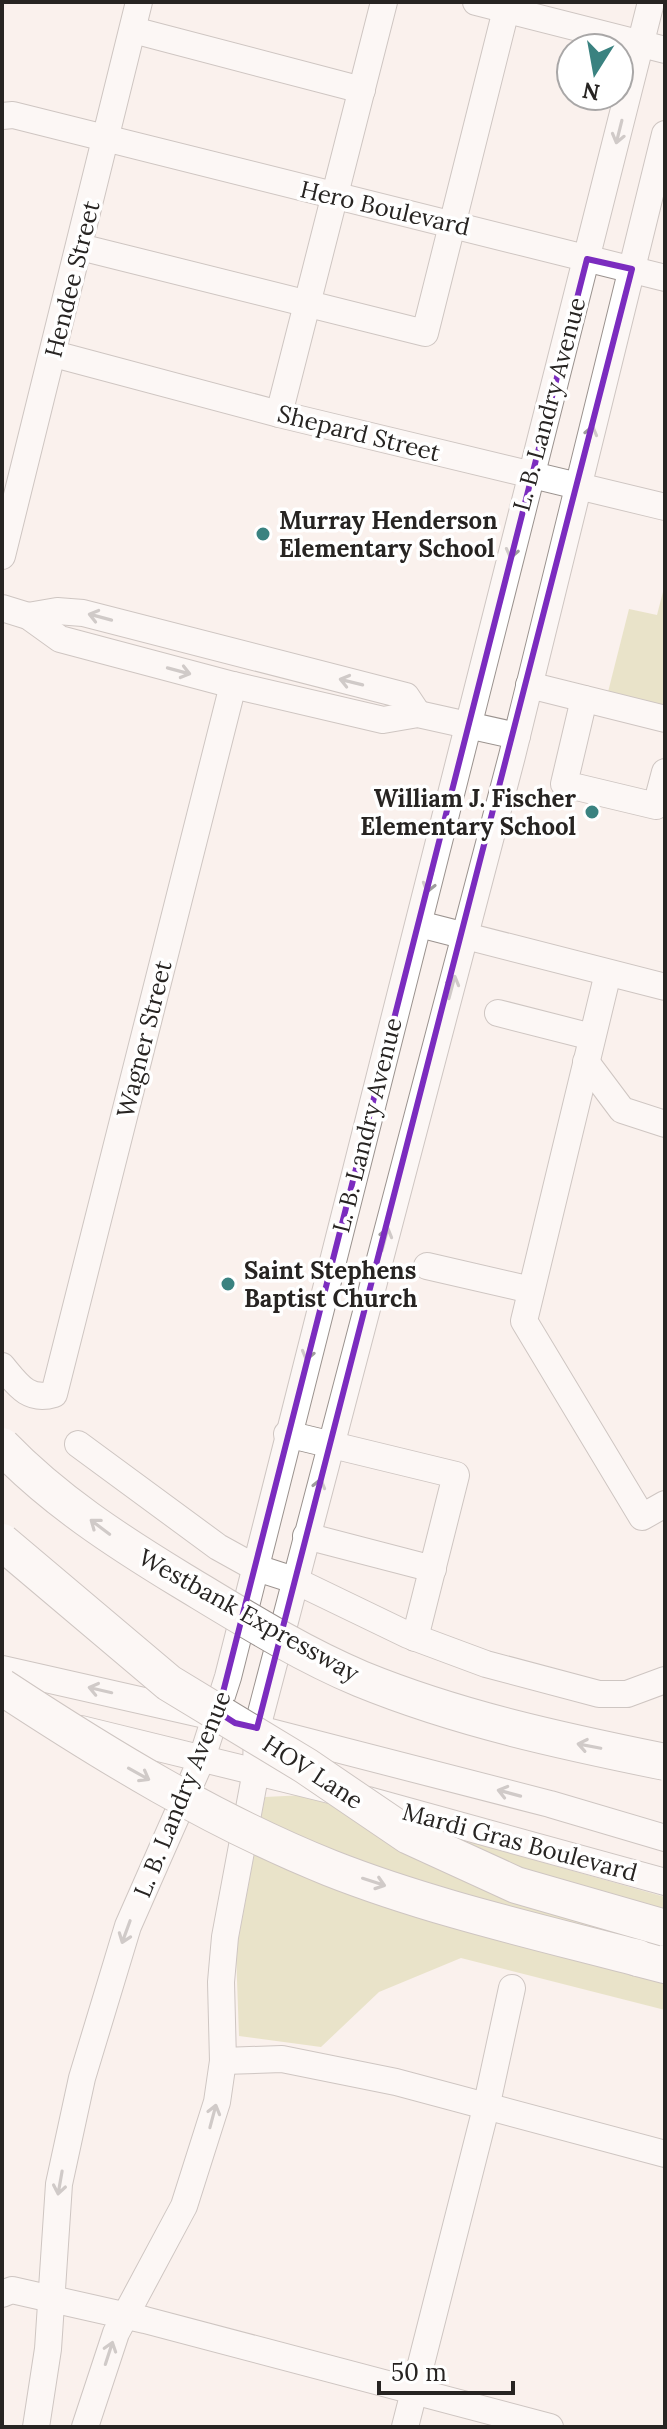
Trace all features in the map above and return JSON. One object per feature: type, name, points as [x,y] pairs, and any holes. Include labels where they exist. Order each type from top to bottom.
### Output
[{"type":"highway","name":"Westbank Expressway","points":[[2,1446],[28,1473],[122,1544],[236,1613],[360,1679],[460,1714],[559,1740],[665,1762]]},
{"type":"highway","name":"HOV Lane","points":[[2,1542],[169,1683],[306,1766],[409,1836],[516,1885],[665,1928]]},
{"type":"highway","points":[[2,1687],[99,1751],[209,1813],[331,1868],[460,1911],[665,1965]]},
{"type":"street","name":"Hendee Street","points":[[2,556],[139,2]]},
{"type":"street","points":[[279,414],[384,2]]},
{"type":"street","points":[[476,2],[507,6],[653,47]]},
{"type":"street","name":"L. B. Landry Avenue","points":[[36,2427],[52,2298],[53,2237],[59,2184],[108,1985],[128,1926],[217,1718],[470,726],[530,474],[587,259],[653,47],[651,2]]},
{"type":"street","points":[[80,247],[425,333],[507,6]]},
{"type":"street","points":[[133,30],[362,90]]},
{"type":"street","name":"Hero Boulevard","points":[[2,116],[13,115],[665,278]]},
{"type":"street","name":"L. B. Landry Avenue","points":[[85,2427],[125,2315],[184,2206],[205,2146],[223,2061],[221,1982],[225,1937],[256,1771],[257,1728],[517,736],[665,134]]},
{"type":"street","name":"Shepard Street","points":[[54,354],[279,414],[665,507]]},
{"type":"street","points":[[2,608],[28,616],[60,639],[233,685],[383,720],[418,714],[517,736]]},
{"type":"street","points":[[28,616],[57,611],[83,613],[406,696],[418,714]]},
{"type":"street","name":"Wagner Street","points":[[2,1366],[23,1391],[36,1397],[54,1394],[233,685]]},
{"type":"street","points":[[529,685],[665,719]]},
{"type":"street","points":[[584,699],[564,784],[656,806],[665,772]]},
{"type":"street","points":[[419,924],[665,987]]},
{"type":"street","points":[[608,973],[524,1321],[642,1517],[665,1504]]},
{"type":"street","points":[[498,1013],[589,1050],[622,1110],[665,1124]]},
{"type":"street","points":[[427,1266],[531,1290]]},
{"type":"street","points":[[287,1434],[456,1475],[415,1638]]},
{"type":"street","points":[[78,1444],[218,1547],[254,1567],[294,1580],[415,1638],[486,1664],[599,1694],[627,1694],[653,1687],[665,1680]]},
{"type":"street","points":[[306,1536],[433,1569]]},
{"type":"street","name":"Mardi Gras Boulevard","points":[[2,1669],[257,1728],[519,1796],[665,1838]]},
{"type":"street","name":"Mardi Gras Boulevard","points":[[2,1709],[256,1771],[665,1882]]},
{"type":"street","points":[[405,2427],[486,2108],[512,1988]]},
{"type":"street","points":[[223,2061],[282,2059],[396,2082],[665,2154]]},
{"type":"street","points":[[5,2287],[414,2389],[550,2427]]},
{"type":"highlighted area","points":[[587,259],[632,269],[257,1728],[235,1723],[218,1712]]},
{"type":"shaded area","points":[[665,584],[665,710],[607,696],[629,609],[657,615]]},
{"type":"shaded area","points":[[305,1795],[665,1897],[665,2010],[461,1958],[379,1992],[321,2047],[239,2036],[236,1952],[265,1797]]},
{"type":"place","name":"Murray Henderson Elementary School","points":[[263,534]]},
{"type":"place","name":"William J. Fischer Elementary School","points":[[592,812]]},
{"type":"place","name":"Saint Stephens Baptist Church","points":[[228,1284]]}]
